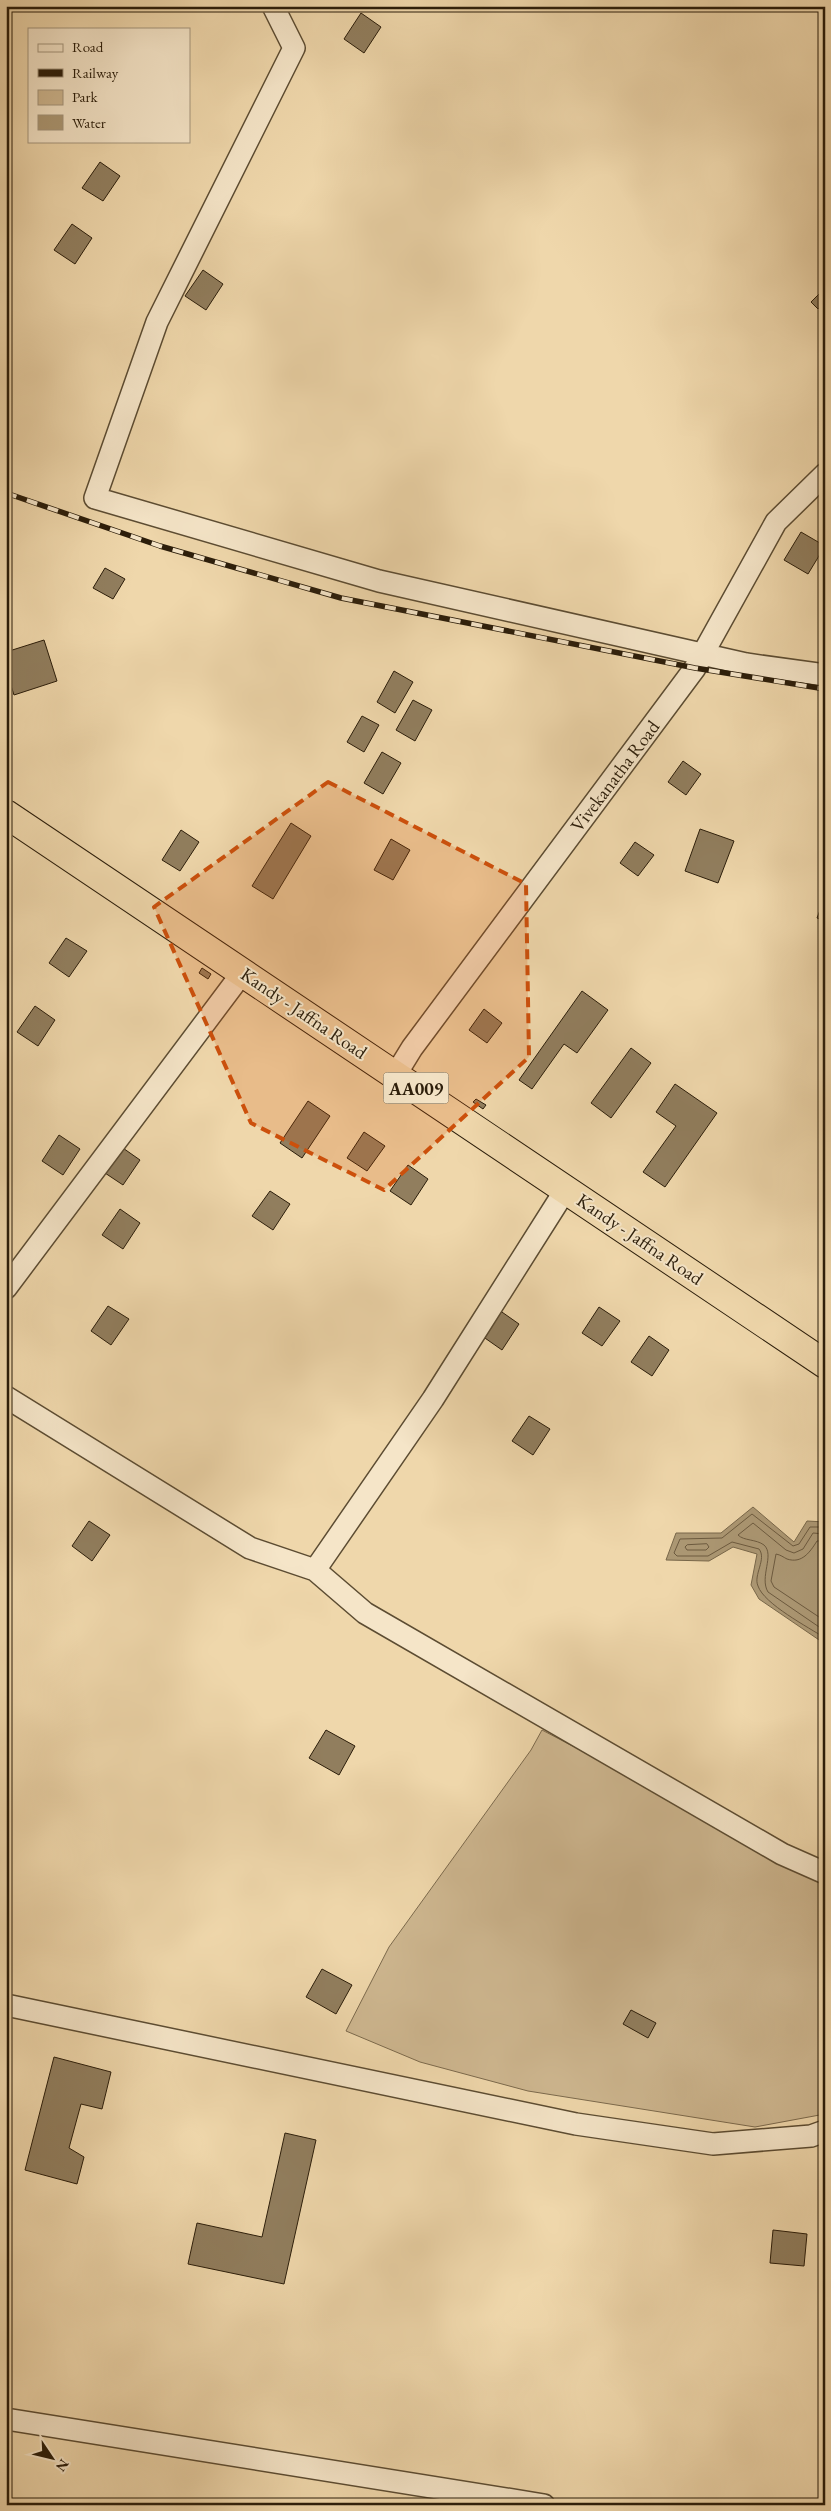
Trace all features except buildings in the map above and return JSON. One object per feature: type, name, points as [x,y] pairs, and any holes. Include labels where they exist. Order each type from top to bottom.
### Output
[{"type":"highway","name":"Kandy - Jaffna Road","points":[[6,814],[396,1074],[825,1364]]},
{"type":"street","points":[[274,6],[294,48],[157,322],[96,498],[379,582],[746,664],[825,675]]},
{"type":"street","name":"Vivekanatha Road","points":[[396,1074],[412,1048],[695,668],[776,522],[825,474]]},
{"type":"street","points":[[6,1288],[243,972]]},
{"type":"street","points":[[315,1570],[433,1400],[566,1189]]},
{"type":"street","points":[[6,1397],[250,1548],[315,1570],[365,1613],[782,1854],[825,1873]]},
{"type":"street","points":[[6,2005],[576,2124],[714,2144],[811,2136],[825,2131]]},
{"type":"street","points":[[6,2419],[544,2505]]},
{"type":"highlighted area","points":[[328,782],[526,884],[529,1057],[384,1190],[251,1123],[154,907]]},
{"type":"green space","points":[[542,1730],[825,1878],[825,2114],[755,2127],[528,2091],[420,2062],[346,2031],[389,1947],[531,1750]]},
{"type":"water","points":[[753,1507],[794,1542],[807,1521],[825,1522],[825,1644],[759,1599],[751,1585],[757,1554],[733,1547],[709,1561],[666,1560],[676,1533],[721,1533]]},
{"type":"railway","points":[[6,493],[160,546],[341,598],[695,668],[825,689]]}]
